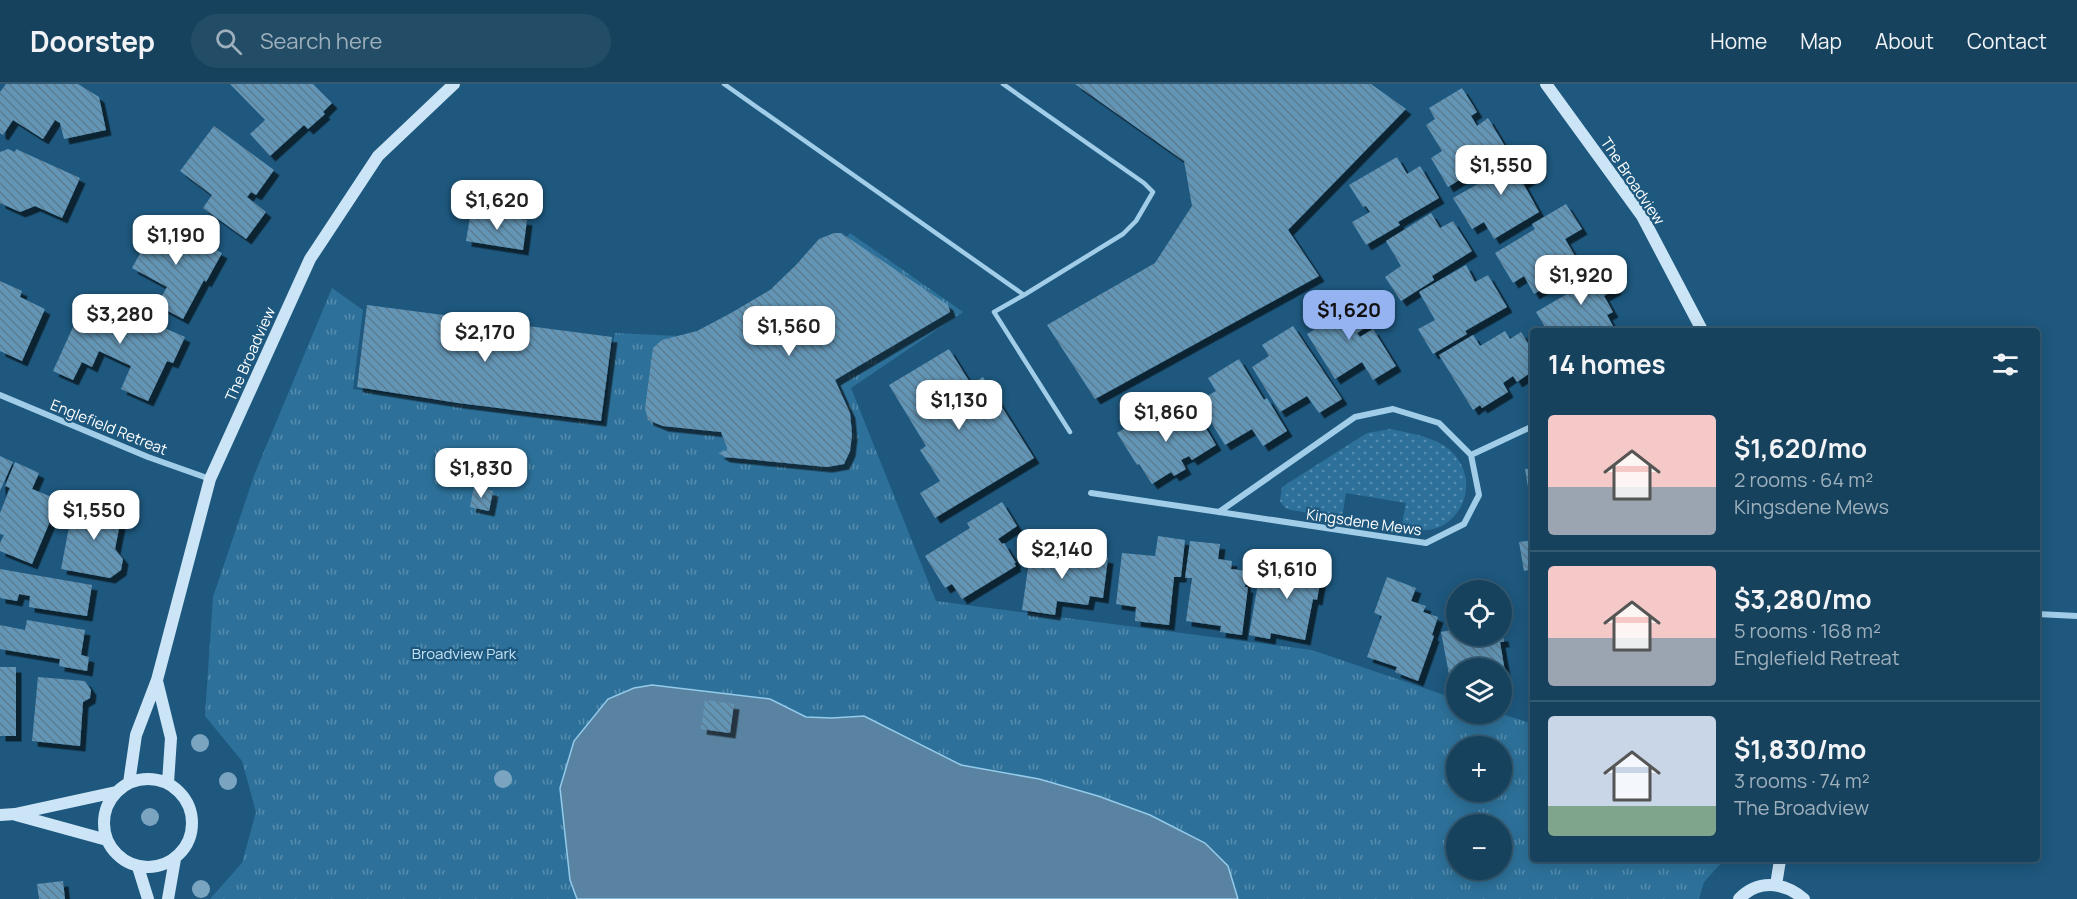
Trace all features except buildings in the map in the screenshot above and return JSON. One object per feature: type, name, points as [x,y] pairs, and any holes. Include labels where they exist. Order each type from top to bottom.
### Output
[{"type":"street","name":"The Broadview","points":[[129,783],[136,735],[157,680],[210,479],[310,259],[378,156],[454,84]]},
{"type":"street","name":"The Broadview","points":[[1546,84],[1642,216],[1701,328]]},
{"type":"street","name":"Englefield Retreat","points":[[0,395],[148,457],[210,479]]},
{"type":"street","points":[[1219,512],[1355,417],[1393,409],[1438,423],[1471,455],[1530,427]]},
{"type":"street","name":"Kingsdene Mews","points":[[1091,493],[1426,543],[1464,525],[1479,495],[1471,455]]},
{"type":"street","points":[[2040,614],[2077,616]]},
{"type":"street","name":"The Broadview","points":[[157,680],[171,738],[168,783]]},
{"type":"street","points":[[0,815],[15,814],[116,792],[129,783],[142,779],[155,779],[168,783],[179,791],[187,801],[192,813],[193,826],[190,839],[184,851],[175,860],[163,866],[151,868],[138,867],[120,857],[106,840],[103,823],[107,807],[116,792]]},
{"type":"street","points":[[15,814],[106,840]]},
{"type":"street","points":[[168,899],[175,860]]},
{"type":"street","points":[[1776,885],[1780,862]]},
{"type":"street","points":[[138,867],[148,899]]},
{"type":"street","points":[[1739,899],[1753,888],[1776,885],[1791,889],[1804,899]]},
{"type":"lane","points":[[726,84],[1024,295]]},
{"type":"lane","points":[[1003,84],[1144,183],[1153,192],[1136,221],[1123,234],[994,312],[1070,432]]},
{"type":"green space","name":"Broadview Park","points":[[850,233],[963,312],[851,388],[936,601],[1312,650],[1446,696],[1446,724],[1512,724],[1512,717],[1530,723],[1530,862],[1722,862],[1704,882],[1699,899],[210,899],[242,863],[256,812],[242,761],[205,716],[213,597],[255,473],[332,288],[363,310],[353,389],[603,424],[615,333],[678,336],[699,333],[814,278]]},
{"type":"green space","points":[[1390,429],[1438,442],[1451,451],[1462,466],[1466,482],[1464,498],[1458,512],[1448,522],[1434,529],[1419,530],[1402,524],[1406,503],[1346,493],[1342,518],[1291,510],[1285,508],[1280,501],[1282,487],[1367,433]]},
{"type":"shaded area","points":[[652,685],[770,699],[806,717],[864,716],[961,765],[1039,779],[1098,796],[1150,815],[1205,843],[1228,866],[1238,899],[577,899],[570,880],[560,788],[574,741],[608,699],[634,688]]}]
